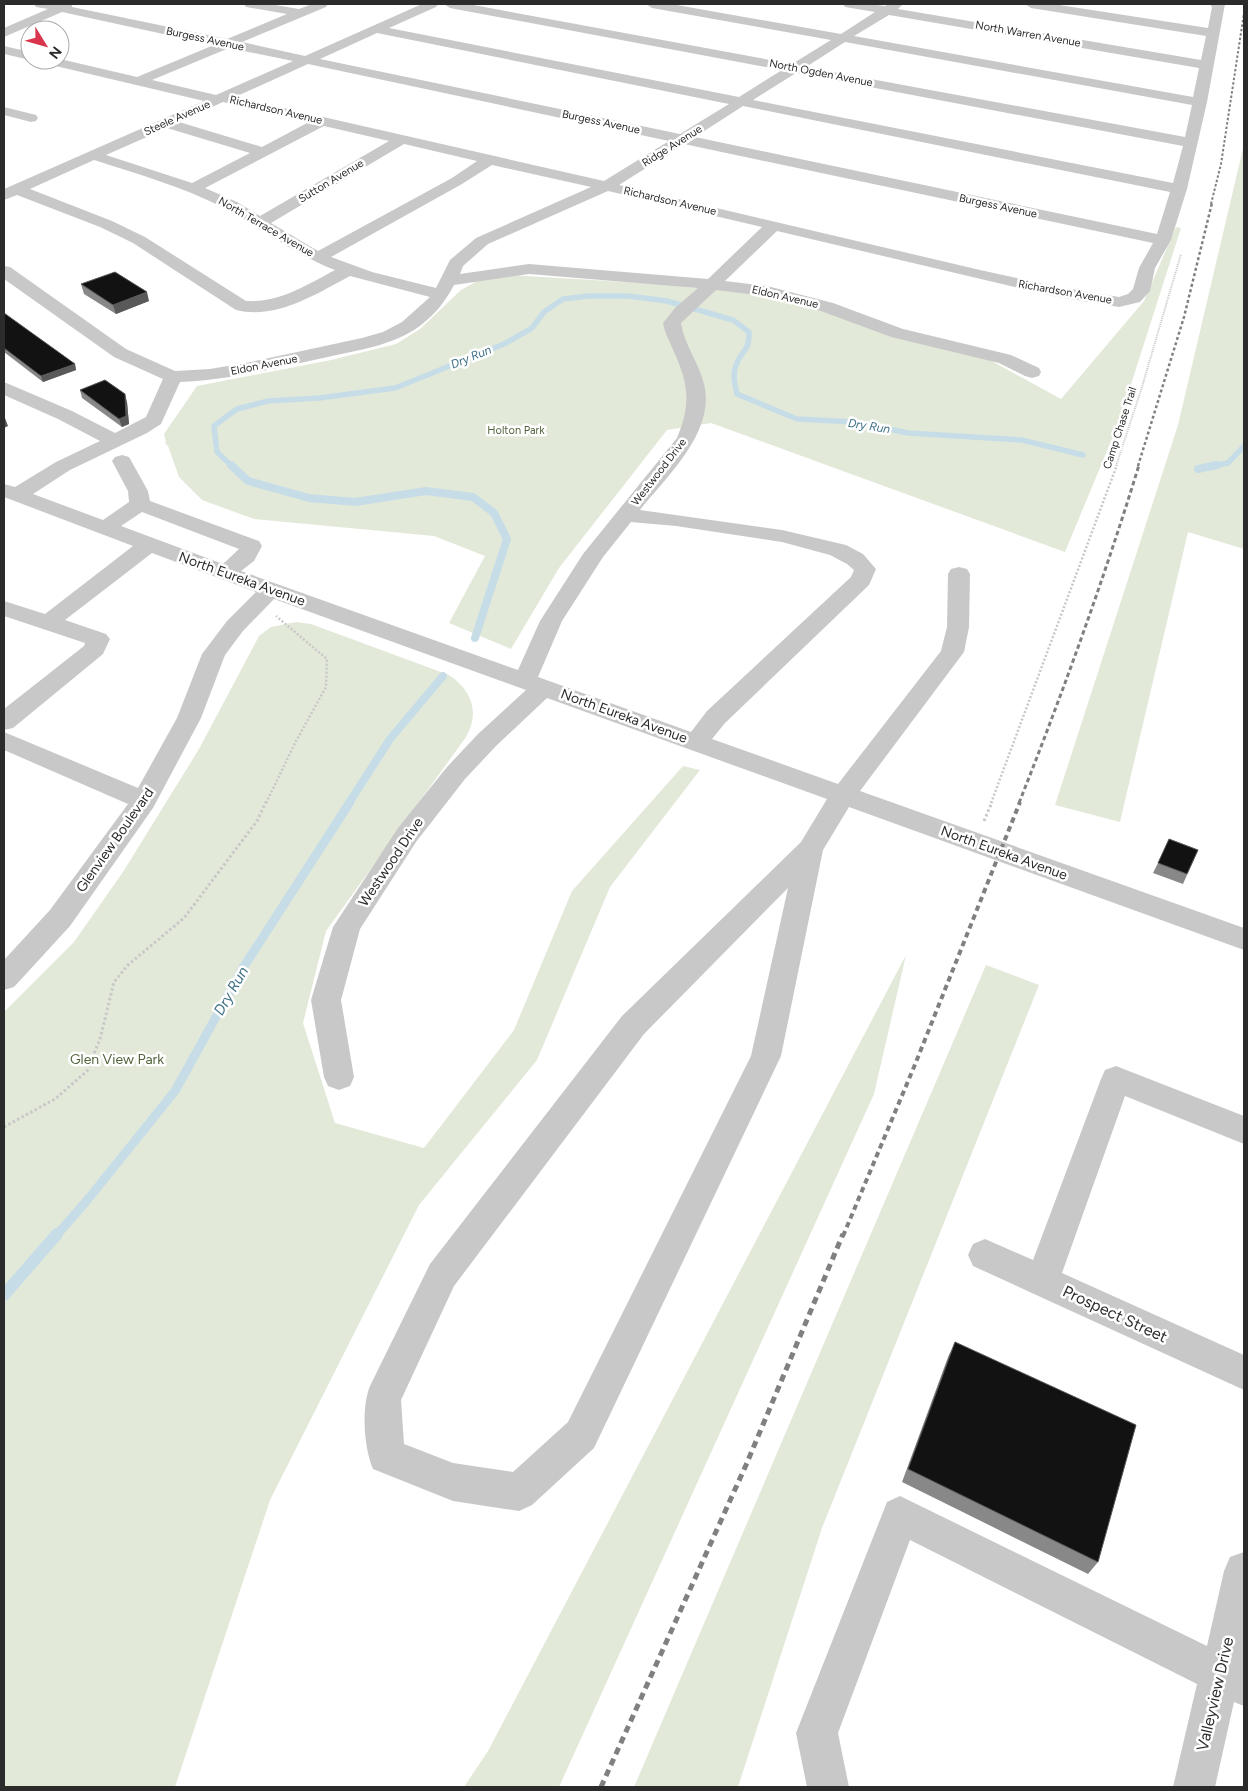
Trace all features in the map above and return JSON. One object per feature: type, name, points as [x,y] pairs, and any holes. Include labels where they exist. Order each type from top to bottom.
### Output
[{"type":"street","name":"Burgess Avenue","points":[[40,4],[68,6],[226,43],[1162,240]]},
{"type":"street","points":[[250,4],[299,13]]},
{"type":"street","points":[[140,81],[322,4]]},
{"type":"street","name":"Steele Avenue","points":[[16,189],[432,4]]},
{"type":"street","name":"North Ogden Avenue","points":[[450,4],[1191,143]]},
{"type":"street","points":[[652,4],[1200,102]]},
{"type":"street","name":"North Warren Avenue","points":[[849,4],[892,7],[1207,65]]},
{"type":"street","points":[[1031,4],[1214,33]]},
{"type":"street","points":[[1162,240],[1179,189],[1191,143],[1220,4],[1216,4]]},
{"type":"street","points":[[4,33],[68,6]]},
{"type":"street","name":"Ridge Avenue","points":[[444,287],[456,264],[482,241],[505,245],[607,186],[892,7]]},
{"type":"street","points":[[375,29],[1179,189]]},
{"type":"street","points":[[4,50],[20,54]]},
{"type":"street","name":"Richardson Avenue","points":[[70,65],[490,159],[1044,289],[1120,302],[1134,298],[1141,291],[1147,268],[1162,240]]},
{"type":"street","points":[[4,111],[31,118]]},
{"type":"street","points":[[194,188],[322,121]]},
{"type":"street","points":[[166,123],[263,152]]},
{"type":"street","name":"Sutton Avenue","points":[[260,223],[403,139]]},
{"type":"street","name":"North Terrace Avenue","points":[[92,155],[194,188],[229,204],[297,247],[350,270],[444,287]]},
{"type":"street","points":[[319,258],[457,181],[490,159]]},
{"type":"street","points":[[4,177],[16,189],[106,224],[139,240],[242,306],[253,308],[276,304],[350,270]]},
{"type":"street","name":"Westwood Drive","points":[[339,1077],[326,1000],[347,927],[407,835],[456,773],[487,740],[534,684],[551,621],[594,554],[686,439],[696,417],[699,396],[682,350],[673,333],[672,323],[678,313],[713,284],[750,245],[774,225]]},
{"type":"street","points":[[505,245],[528,270]]},
{"type":"street","name":"Eldon Avenue","points":[[4,271],[120,352],[143,365],[173,377],[210,375],[251,368],[366,343],[389,336],[408,326],[435,304],[444,287],[528,270],[713,284],[792,296],[897,333],[1005,360],[1032,372]]},
{"type":"street","points":[[10,493],[113,440],[140,429],[154,420],[173,377]]},
{"type":"street","points":[[4,388],[65,415],[113,440]]},
{"type":"street","points":[[122,461],[138,491],[140,504]]},
{"type":"street","name":"North Eureka Avenue","points":[[10,493],[295,598],[1244,939]]},
{"type":"street","points":[[105,528],[140,504]]},
{"type":"street","points":[[140,504],[252,546],[246,556],[226,572]]},
{"type":"street","points":[[626,515],[676,520],[782,536],[838,550],[855,559],[864,569],[862,580],[716,717],[696,742]]},
{"type":"street","points":[[49,622],[149,544]]},
{"type":"street","points":[[810,849],[766,1056],[581,1435],[519,1492],[453,1482],[386,1456],[383,1399],[442,1275],[634,1026],[810,849],[843,795],[952,652],[958,627],[959,574]]},
{"type":"street","name":"Glenview Boulevard","points":[[4,979],[60,918],[144,801],[189,718],[214,654],[234,626],[271,589]]},
{"type":"street","points":[[4,608],[98,639],[95,649],[4,722]]},
{"type":"street","points":[[4,740],[144,801]]},
{"type":"street","points":[[1042,1281],[1116,1079],[1244,1130]]},
{"type":"street","name":"Prospect Street","points":[[985,1255],[1244,1373]]},
{"type":"street","points":[[828,1787],[817,1732],[900,1515],[1232,1680]]},
{"type":"street","name":"Valleyview Drive","points":[[1194,1787],[1232,1680],[1244,1571]]},
{"type":"path","name":"Camp Chase Trail","points":[[975,843],[1001,780],[1112,480],[1165,316],[1182,252]]},
{"type":"path","points":[[4,1127],[55,1098],[88,1071],[100,1038],[114,982],[128,965],[184,918],[257,821],[296,741],[326,687],[328,659],[276,617],[295,598]]},
{"type":"green space","points":[[1244,144],[1244,549],[1188,532],[1120,822],[1055,805],[1178,425]]},
{"type":"green space","name":"Holton Park","points":[[1176,227],[1181,228],[1119,422],[1065,552],[711,423],[667,430],[559,568],[511,649],[449,623],[485,556],[434,536],[254,519],[202,500],[179,477],[168,446],[165,443],[164,434],[197,386],[331,360],[396,344],[420,329],[461,290],[479,280],[509,275],[752,291],[808,303],[988,359],[1061,399],[1144,301]]},
{"type":"green space","name":"Glen View Park","points":[[296,622],[311,624],[449,675],[457,681],[468,695],[473,711],[470,728],[466,737],[326,931],[303,1023],[335,1123],[424,1148],[514,1030],[572,891],[683,766],[700,770],[610,887],[537,1060],[419,1205],[270,1500],[175,1787],[4,1787],[4,1012],[74,942],[123,872],[199,749],[259,636],[271,627]]},
{"type":"green space","points":[[906,955],[874,1094],[559,1787],[464,1787],[488,1751]]},
{"type":"green space","points":[[986,965],[1039,985],[822,1528],[738,1787],[634,1787]]},
{"type":"building","points":[[115,272],[147,292],[113,305],[81,284]]},
{"type":"building","points":[[4,313],[75,364],[41,376],[4,348]]},
{"type":"building","points":[[105,380],[125,394],[126,416],[119,419],[80,390]]},
{"type":"building","points":[[1169,839],[1198,850],[1187,874],[1158,863]]},
{"type":"building","points":[[955,1342],[1136,1425],[1098,1562],[908,1469]]},
{"type":"waterway","name":"Dry Run","points":[[232,466],[217,452],[214,426],[237,409],[268,401],[319,398],[395,388],[504,344],[532,328],[544,312],[563,299],[588,296],[628,296],[667,301],[733,320],[749,332],[748,344],[738,360],[734,372],[737,394],[797,419],[856,422],[908,433],[1022,440],[1083,455]]},
{"type":"waterway","name":"Dry Run","points":[[1211,466],[1228,463],[1244,446]]},
{"type":"waterway","name":"Dry Run","points":[[231,465],[248,481],[309,498],[355,502],[426,491],[473,497],[494,513],[507,539],[475,638]]},
{"type":"waterway","name":"Dry Run","points":[[1198,469],[1217,465]]},
{"type":"waterway","name":"Dry Run","points":[[349,803],[390,739],[443,676]]},
{"type":"waterway","name":"Dry Run","points":[[56,1236],[175,1091],[243,968],[350,802]]},
{"type":"waterway","name":"Dry Run","points":[[4,1295],[57,1234]]},
{"type":"railway","points":[[1211,204],[1221,164],[1244,13]]},
{"type":"railway","points":[[1138,466],[1184,317],[1212,203]]},
{"type":"railway","points":[[1019,803],[1082,635],[1139,465]]},
{"type":"railway","points":[[843,1236],[914,1067],[1020,802]]},
{"type":"railway","points":[[601,1787],[746,1465],[843,1234]]}]
